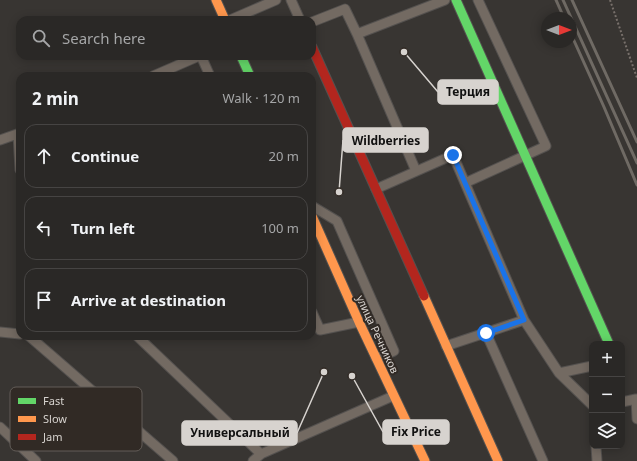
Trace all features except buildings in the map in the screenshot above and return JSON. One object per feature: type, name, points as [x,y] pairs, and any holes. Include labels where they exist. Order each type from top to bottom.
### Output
[{"type":"street","points":[[216,0],[223,16]]},
{"type":"street","points":[[239,16],[276,0]]},
{"type":"street","points":[[291,0],[298,16]]},
{"type":"street","points":[[357,34],[445,0]]},
{"type":"street","points":[[456,0],[609,341]]},
{"type":"street","points":[[465,183],[546,146],[478,0]]},
{"type":"street","points":[[316,20],[345,9],[416,171]]},
{"type":"street","points":[[316,56],[498,461]]},
{"type":"street","points":[[162,72],[191,60]]},
{"type":"street","points":[[202,60],[208,72]]},
{"type":"street","points":[[243,60],[248,72]]},
{"type":"street","points":[[0,140],[16,135]]},
{"type":"street","points":[[376,189],[453,155],[524,320],[559,373],[589,402]]},
{"type":"street","points":[[316,208],[337,221],[394,351],[376,358]]},
{"type":"street","name":"улица Речников","points":[[316,225],[393,396],[425,461]]},
{"type":"street","points":[[446,346],[524,320]]},
{"type":"street","points":[[316,321],[320,330],[359,322]]},
{"type":"street","points":[[0,332],[16,334]]},
{"type":"street","points":[[486,333],[543,461]]},
{"type":"street","points":[[34,340],[88,387]]},
{"type":"street","points":[[141,340],[261,454]]},
{"type":"street","points":[[559,373],[589,367]]},
{"type":"street","points":[[253,461],[261,454],[393,396]]},
{"type":"street","points":[[625,401],[636,399],[637,419]]},
{"type":"street","points":[[0,427],[10,436]]},
{"type":"street","points":[[142,434],[173,461]]},
{"type":"street","points":[[596,449],[597,461]]},
{"type":"street","points":[[25,451],[36,461]]},
{"type":"path","points":[[610,0],[637,78]]},
{"type":"railway","points":[[556,0],[561,12]]},
{"type":"railway","points":[[563,0],[637,163]]},
{"type":"railway","points":[[572,0],[637,142]]},
{"type":"railway","points":[[577,47],[637,185]]},
{"type":"traffic: fast","points":[[456,0],[608,341]]},
{"type":"traffic: fast","points":[[243,60],[248,72]]},
{"type":"traffic: slow","points":[[216,0],[223,16]]},
{"type":"traffic: slow","points":[[316,225],[359,322],[425,461]]},
{"type":"traffic: slow","points":[[424,296],[498,461]]},
{"type":"traffic: jam","points":[[316,56],[424,296]]},
{"type":"place","name":"Терция","points":[[404,52]]},
{"type":"place","name":"Wildberries","points":[[339,192]]},
{"type":"place","name":"Универсальный","points":[[324,372]]},
{"type":"place","name":"Fix Price","points":[[352,376]]},
{"type":"route","points":[[453,155],[524,320],[486,333]]}]
